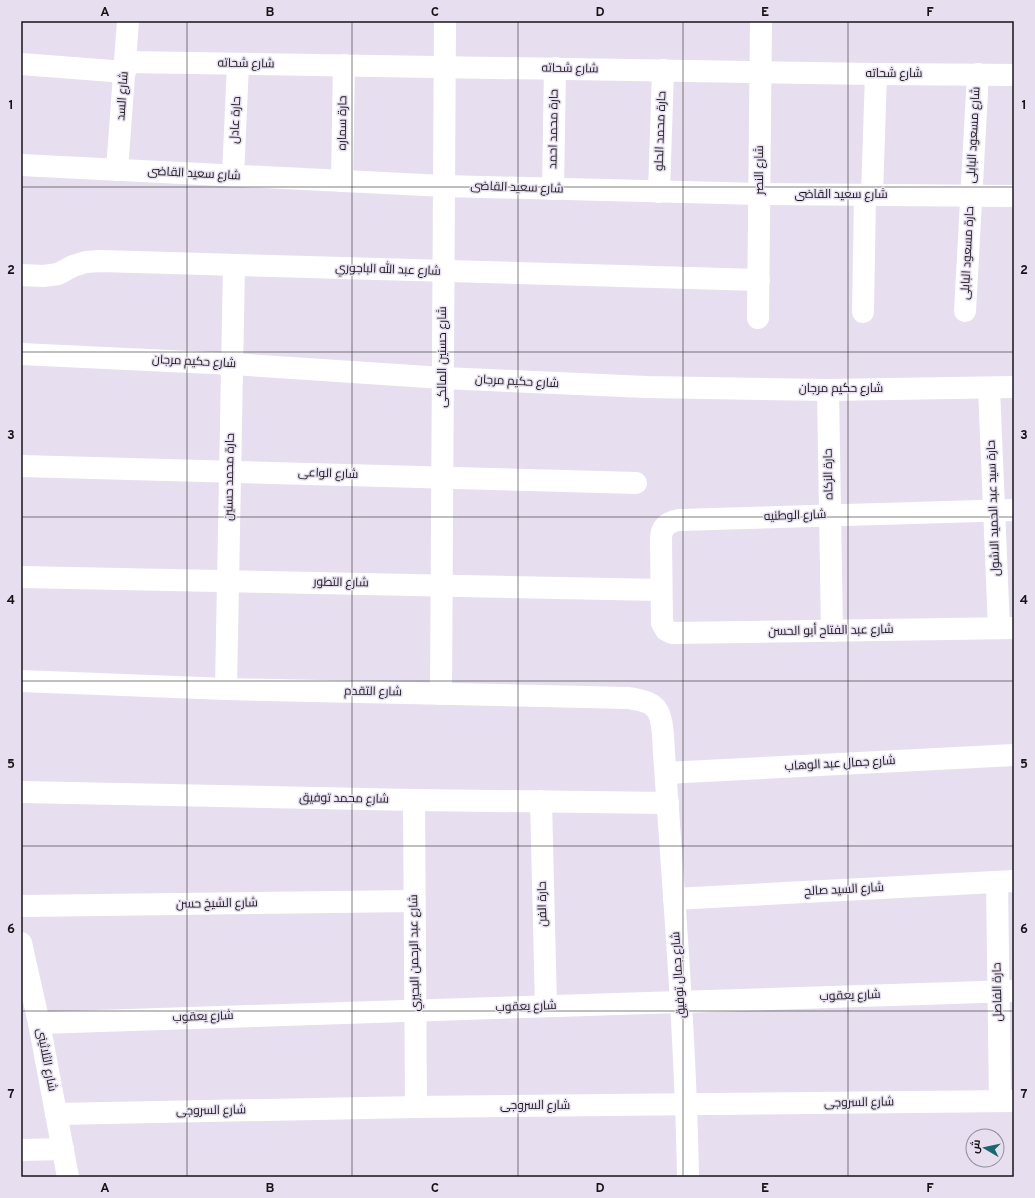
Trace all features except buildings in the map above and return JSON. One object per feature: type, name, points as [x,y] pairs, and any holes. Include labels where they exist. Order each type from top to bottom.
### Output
[{"type":"street","name":"شارع السد","points":[[117,170],[128,21]]},
{"type":"street","name":"شارع حسنين المالكى","points":[[441,694],[445,21]]},
{"type":"street","name":"شارع النصر","points":[[758,318],[761,21]]},
{"type":"street","name":"شارع شحاته","points":[[21,64],[125,67],[238,64],[344,65],[1014,75]]},
{"type":"street","name":"حارة عادل","points":[[233,176],[238,64]]},
{"type":"street","name":"حارة سماره","points":[[342,181],[344,65]]},
{"type":"street","name":"حارة محمد احمد","points":[[553,189],[555,68]]},
{"type":"street","name":"حارة محمد الحلو","points":[[659,192],[663,70]]},
{"type":"street","points":[[863,312],[876,74]]},
{"type":"street","name":"شارع مسعود البابلى","points":[[971,196],[978,74]]},
{"type":"street","name":"شارع سعيد القاضى","points":[[21,165],[444,186],[760,194],[1014,196]]},
{"type":"street","name":"حارة مسعود البابلى","points":[[965,310],[971,196]]},
{"type":"street","name":"شارع عبد الله الباجوري","points":[[21,275],[43,276],[58,274],[73,266],[93,261],[759,280]]},
{"type":"street","name":"حارة محمد حسنين","points":[[226,689],[234,265]]},
{"type":"street","name":"شارع حكيم مرجان","points":[[21,354],[232,364],[443,378],[646,387],[828,390],[1014,387]]},
{"type":"street","name":"حارة سيد عبد الحميد الاشول","points":[[989,388],[1004,510],[1006,628]]},
{"type":"street","name":"حارة الزكاه","points":[[828,390],[832,631]]},
{"type":"street","name":"شارع الواعى","points":[[21,466],[636,483]]},
{"type":"street","name":"شارع الوطنيه","points":[[662,613],[661,531],[673,521],[1004,510]]},
{"type":"street","name":"شارع التطور","points":[[21,577],[228,580],[661,590]]},
{"type":"street","name":"شارع عبد الفتاح أبو الحسن","points":[[662,613],[662,623],[666,630],[672,633],[1006,628]]},
{"type":"street","name":"شارع التقدم","points":[[21,682],[226,689],[629,698],[641,700],[651,704],[659,713],[662,726],[666,773]]},
{"type":"street","name":"شارع جمال عبد الوهاب","points":[[666,773],[1014,755]]},
{"type":"street","name":"شارع جمال توفيق","points":[[666,773],[681,1002],[688,1177]]},
{"type":"street","name":"شارع محمد توفيق","points":[[21,792],[414,800],[668,803]]},
{"type":"street","name":"شارع عبد الرحمن البحيري","points":[[414,800],[416,1107]]},
{"type":"street","name":"حارة الفن","points":[[541,801],[546,1006]]},
{"type":"street","name":"شارع السيد صالح","points":[[674,899],[1006,882]]},
{"type":"street","name":"حارة الفاصل","points":[[1006,882],[1007,1101]]},
{"type":"street","name":"شارع الشيخ حسن","points":[[21,906],[414,901]]},
{"type":"street","name":"شارع الثلاثينى","points":[[21,943],[27,1000],[39,1023],[68,1177]]},
{"type":"street","name":"شارع يعقوب","points":[[39,1023],[1006,991]]},
{"type":"street","name":"شارع السروجى","points":[[56,1114],[416,1107],[1007,1101]]},
{"type":"street","points":[[21,1150],[62,1149]]}]
